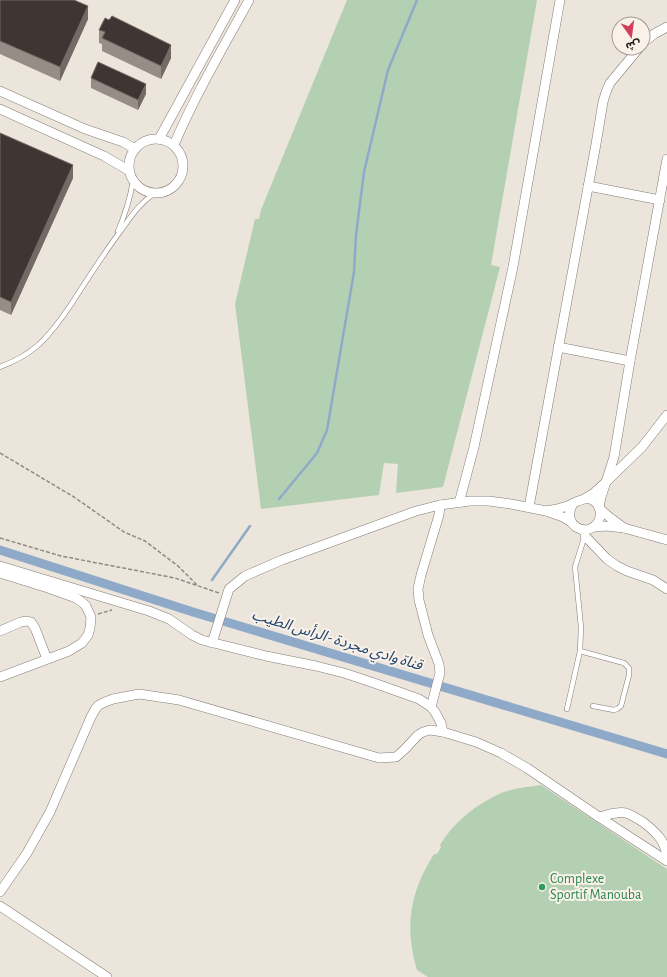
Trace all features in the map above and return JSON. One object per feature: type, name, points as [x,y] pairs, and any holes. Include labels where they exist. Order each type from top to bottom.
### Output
[{"type":"street","points":[[159,139],[235,0]]},
{"type":"street","points":[[174,145],[249,0]]},
{"type":"street","points":[[458,503],[474,447],[513,267],[560,0]]},
{"type":"street","points":[[651,36],[667,27]]},
{"type":"street","points":[[529,507],[603,102],[610,83],[632,56]]},
{"type":"street","points":[[0,91],[85,129],[123,142],[135,149]]},
{"type":"street","points":[[0,109],[104,156],[128,170]]},
{"type":"street","points":[[159,139],[174,145],[181,154],[183,163],[182,174],[177,184],[171,189],[162,192],[151,193],[143,190],[130,176],[128,170],[131,154],[140,144],[149,140],[159,139]]},
{"type":"street","points":[[588,531],[598,524],[600,519],[601,514],[599,508],[601,497],[614,457],[667,159]]},
{"type":"street","points":[[588,186],[660,200]]},
{"type":"street","points":[[558,347],[630,361]]},
{"type":"street","points":[[546,511],[563,508],[594,493],[642,446],[667,415]]},
{"type":"street","points":[[584,499],[592,500],[608,516],[624,528]]},
{"type":"street","points":[[213,639],[229,589],[245,576],[282,560],[416,511],[440,505],[470,501],[489,501],[511,504],[546,511],[563,517],[579,529],[588,531],[606,526],[624,528],[665,537]]},
{"type":"street","points":[[571,522],[569,513],[573,504]]},
{"type":"street","points":[[440,505],[439,515],[418,589],[421,612],[439,664],[440,673],[432,703],[443,732]]},
{"type":"street","points":[[588,531],[607,559],[617,566],[645,577],[667,589]]},
{"type":"street","points":[[0,566],[149,611],[169,619],[192,636],[202,640],[213,639],[266,656],[344,673],[432,703]]},
{"type":"street","points":[[0,573],[76,598],[86,606],[91,617],[88,635],[82,643],[69,651],[0,677]]},
{"type":"street","points":[[0,630],[21,622],[31,622],[35,628],[47,659]]},
{"type":"street","points":[[0,892],[27,853],[43,826],[96,708],[105,702],[123,696],[139,694],[179,700],[379,758],[396,757],[418,735],[430,730],[443,732],[476,742],[501,753],[526,768],[667,860]]},
{"type":"street","points":[[599,817],[619,812],[628,813],[636,818],[658,835],[666,849],[667,860]]},
{"type":"street","points":[[0,906],[107,977]]},
{"type":"lane","points":[[115,239],[124,218],[134,181]]},
{"type":"lane","points":[[0,367],[21,357],[37,346],[50,334],[133,213],[155,193]]},
{"type":"lane","points":[[567,709],[580,651],[581,627],[575,567],[588,531]]},
{"type":"lane","points":[[580,651],[624,663],[629,668],[629,675],[621,706],[614,710],[593,706]]},
{"type":"path","points":[[0,453],[74,497],[124,532],[145,541],[178,566],[198,586]]},
{"type":"path","points":[[0,538],[61,556],[174,578],[226,596]]},
{"type":"path","points":[[91,617],[113,609]]},
{"type":"green space","points":[[347,0],[537,0],[491,265],[500,267],[443,487],[396,493],[398,464],[384,463],[379,495],[261,509],[235,304],[255,219],[259,219],[265,200]]},
{"type":"green space","name":"Complexe Sportif Manouba","points":[[541,785],[667,869],[667,977],[428,977],[417,970],[413,954],[410,924],[415,896],[419,882],[426,868],[434,854],[437,854],[441,847],[440,845],[446,836],[467,814],[492,797],[511,790]]},
{"type":"building","points":[[0,0],[74,0],[88,6],[60,67],[0,41]]},
{"type":"building","points":[[112,16],[171,45],[161,66],[102,38],[105,32],[99,30],[105,18],[109,20]]},
{"type":"building","points":[[98,62],[146,84],[138,100],[91,78]]},
{"type":"building","points":[[0,133],[73,165],[11,302],[0,297]]},
{"type":"waterway","points":[[279,499],[317,453],[327,430],[354,272],[356,235],[364,172],[388,70],[417,0]]},
{"type":"waterway","points":[[212,580],[250,526]]},
{"type":"waterway","name":"قناة وادي مجردة - الرأس الطيب","points":[[0,550],[193,612],[667,754]]},
{"type":"place","name":"Complexe Sportif Manouba","points":[[542,887]]}]
